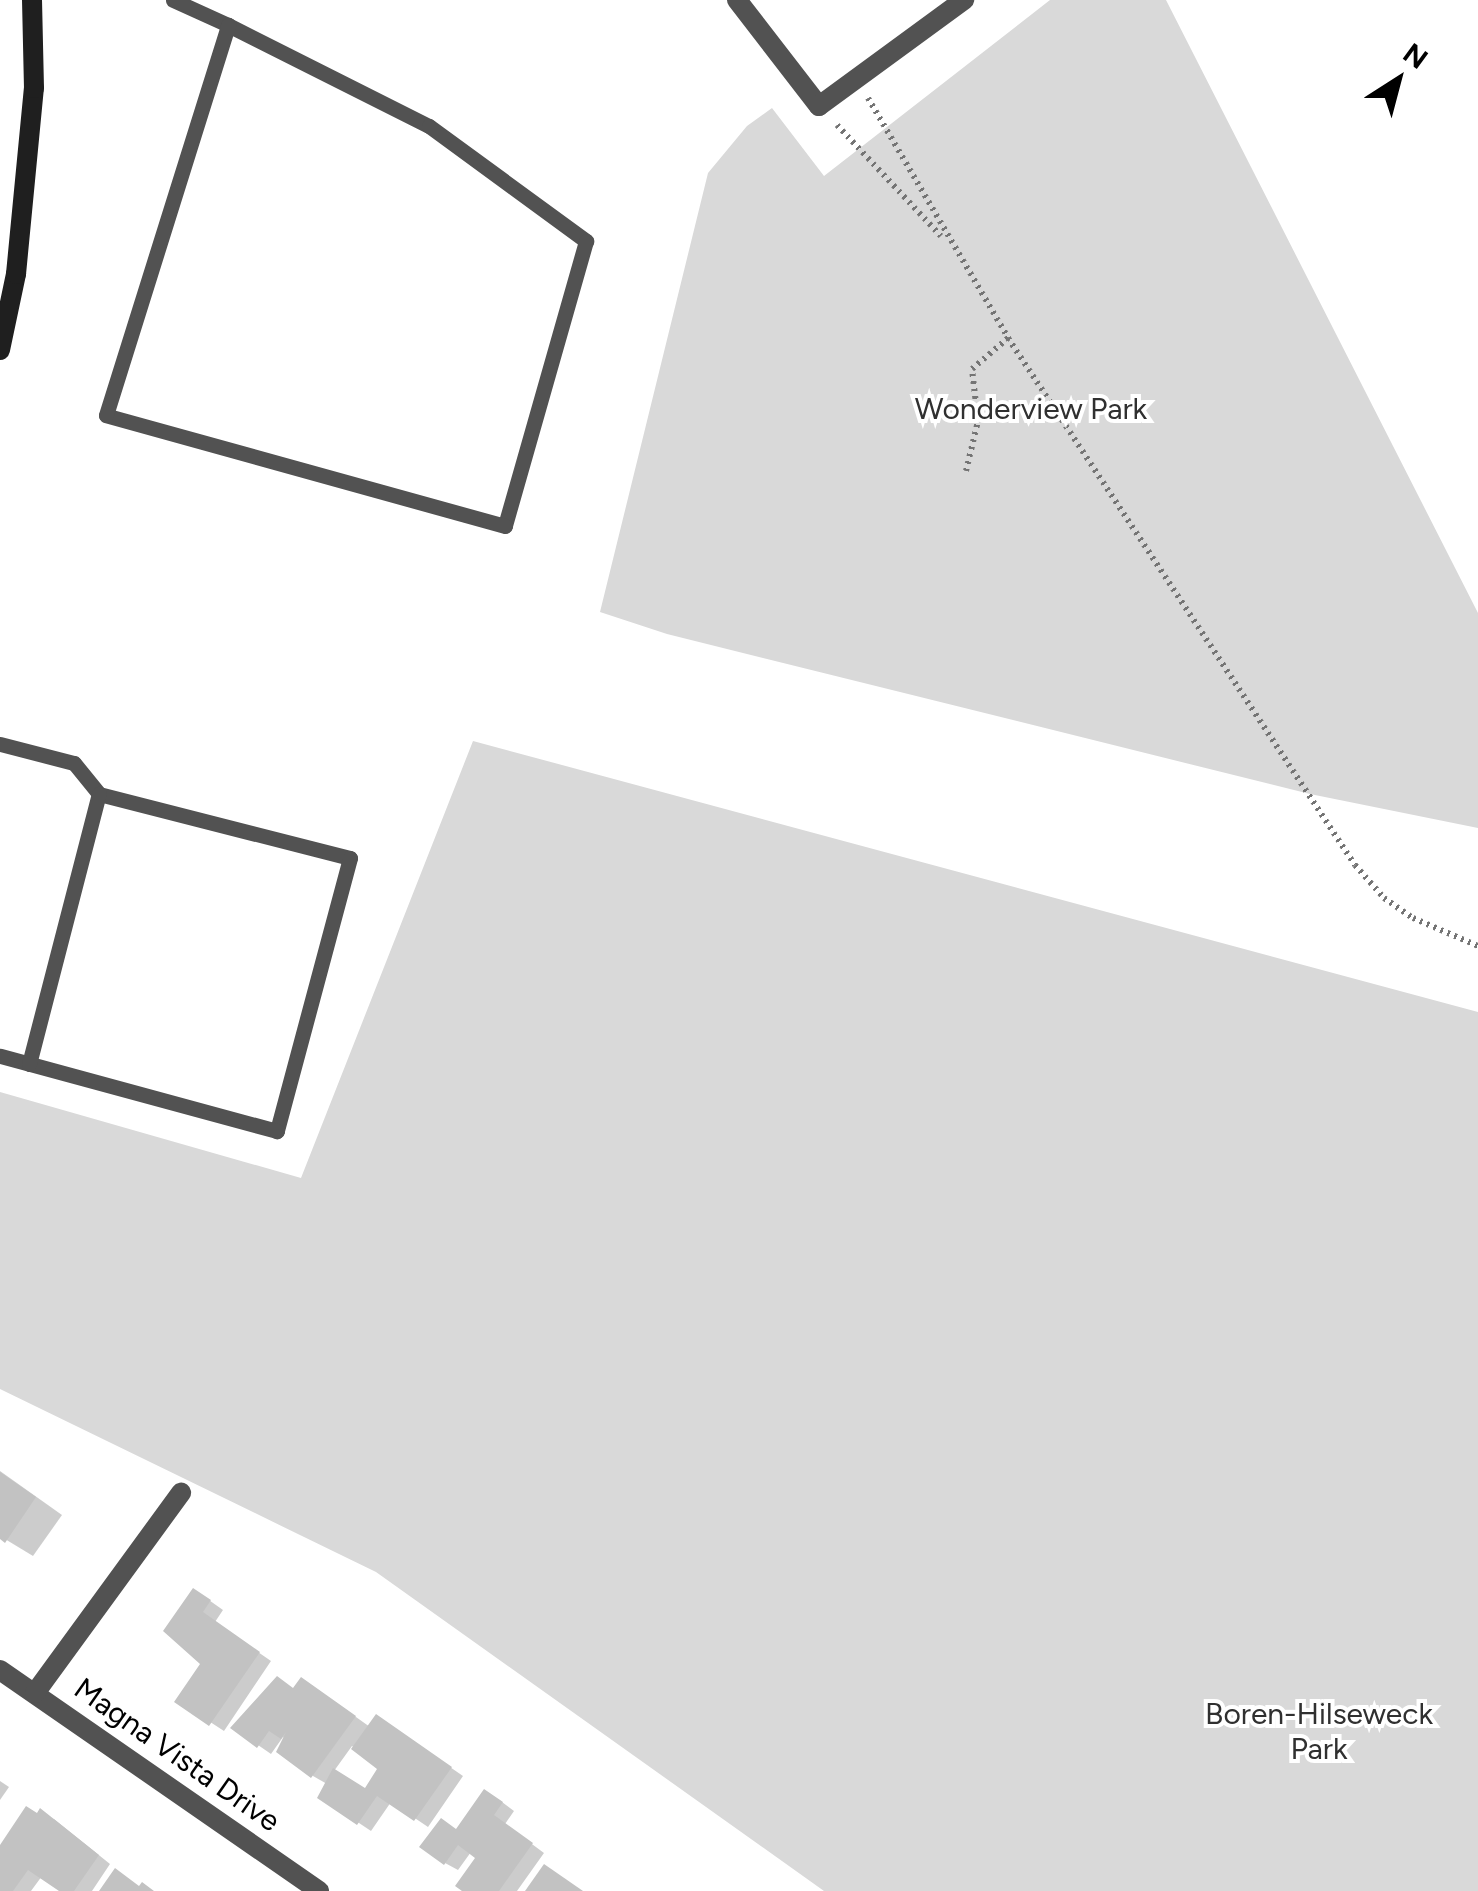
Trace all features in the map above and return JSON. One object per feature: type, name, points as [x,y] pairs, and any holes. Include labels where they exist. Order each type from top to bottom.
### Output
[{"type":"main road","points":[[0,350],[16,274],[28,144],[32,0]]},
{"type":"street","points":[[737,0],[819,106],[964,0]]},
{"type":"street","points":[[34,1693],[180,1494]]},
{"type":"street","name":"Magna Vista Drive","points":[[0,1670],[319,1891]]},
{"type":"lane","points":[[172,0],[228,26],[429,126],[586,241],[505,526],[106,415],[228,26]]},
{"type":"lane","points":[[0,744],[74,763],[99,794],[350,858],[277,1131],[0,1056]]},
{"type":"lane","points":[[29,1064],[99,794]]},
{"type":"path","points":[[856,80],[1008,338],[1355,865],[1384,898],[1412,918],[1478,946]]},
{"type":"path","points":[[819,106],[950,245]]},
{"type":"path","points":[[966,471],[976,439],[972,369],[1008,338]]},
{"type":"green space","name":"Wonderview Park","points":[[1050,0],[1166,0],[1478,613],[1478,828],[1310,794],[667,634],[600,612],[708,173],[747,126],[772,108],[824,176]]},
{"type":"green space","name":"Boren-Hilseweck Park","points":[[473,741],[1478,1012],[1478,1891],[824,1891],[376,1572],[0,1389],[0,1092],[301,1178]]},
{"type":"building","points":[[0,1472],[36,1497],[5,1543],[0,1539]]},
{"type":"building","points":[[193,1588],[211,1600],[203,1612],[260,1652],[209,1726],[174,1702],[200,1664],[163,1631]]},
{"type":"building","points":[[277,1676],[293,1688],[301,1677],[356,1716],[311,1778],[276,1752],[286,1732],[281,1739],[269,1731],[257,1748],[230,1728]]},
{"type":"building","points":[[376,1714],[452,1767],[414,1821],[377,1796],[357,1825],[317,1798],[333,1768],[365,1788],[377,1769],[351,1749]]},
{"type":"building","points":[[484,1789],[503,1802],[494,1815],[533,1843],[499,1891],[462,1891],[455,1886],[475,1858],[458,1845],[444,1865],[419,1847],[441,1818],[456,1829]]},
{"type":"building","points":[[26,1806],[37,1813],[40,1808],[99,1855],[74,1891],[59,1891],[28,1870],[13,1891],[0,1891],[0,1845]]},
{"type":"building","points":[[544,1864],[583,1891],[525,1891]]},
{"type":"building","points":[[115,1868],[139,1886],[142,1882],[154,1891],[99,1891]]}]
